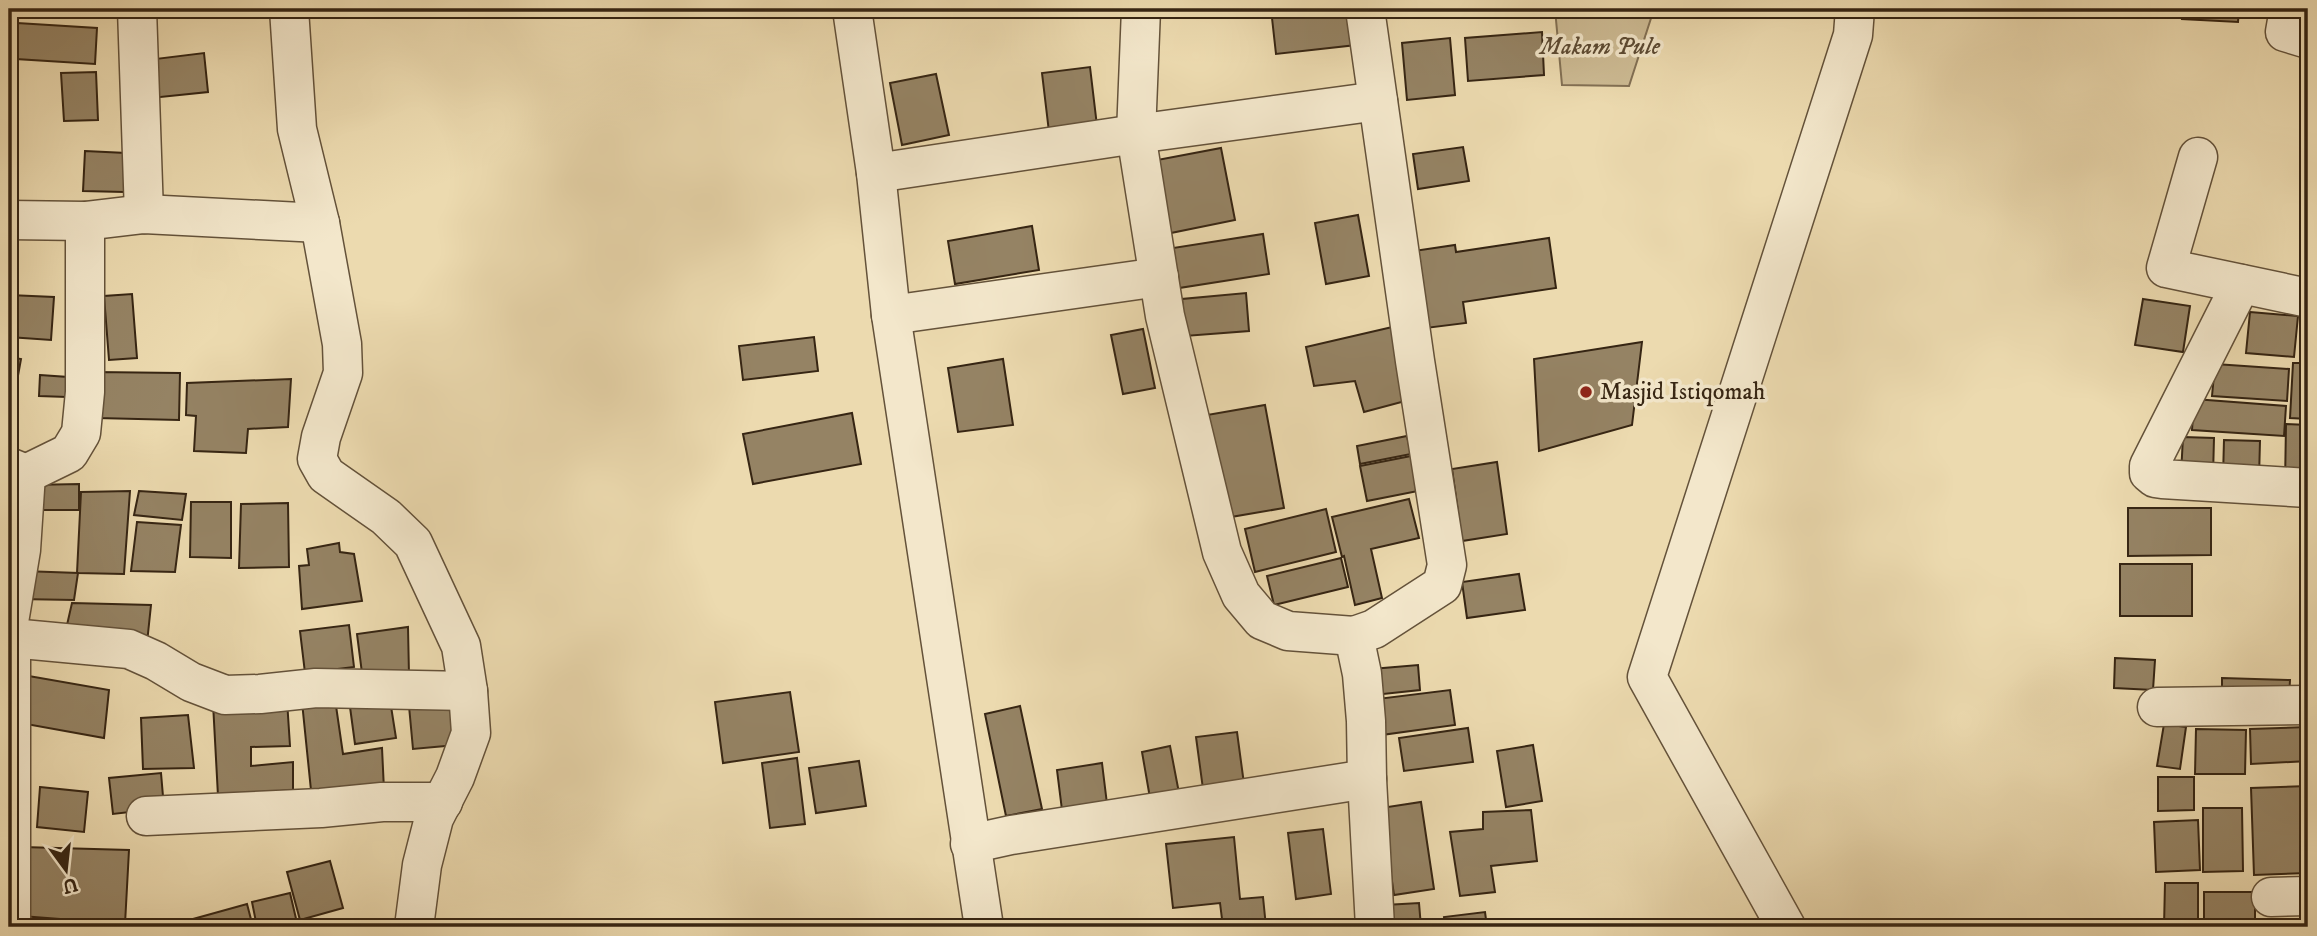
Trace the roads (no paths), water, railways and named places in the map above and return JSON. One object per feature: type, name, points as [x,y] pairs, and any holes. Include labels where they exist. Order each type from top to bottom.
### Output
[{"type":"street","points":[[11,927],[10,627],[20,550],[18,470],[69,453],[81,433],[113,218],[137,9]]},
{"type":"street","points":[[289,9],[298,129],[320,223],[342,344],[343,373],[321,437],[317,459],[326,475],[386,517],[413,543],[461,646],[468,691],[471,733],[455,777],[434,818],[422,865],[414,927]]},
{"type":"street","points":[[1141,9],[1136,134],[1165,316],[1222,552],[1241,595],[1262,620],[1288,631],[1354,636],[1374,629],[1442,585],[1447,565],[1365,9]]},
{"type":"street","points":[[1786,927],[1647,677],[1853,35],[1855,9]]},
{"type":"street","points":[[2289,9],[2285,32],[2308,39]]},
{"type":"street","points":[[863,12],[891,315],[984,927]]},
{"type":"street","points":[[876,173],[1136,134],[1378,102]]},
{"type":"street","points":[[2198,157],[2166,268],[2308,298]]},
{"type":"street","points":[[9,220],[113,218],[320,223]]},
{"type":"street","points":[[891,315],[1159,277]]},
{"type":"street","points":[[2241,284],[2150,466],[2150,473],[2155,478],[2162,479],[2308,488]]},
{"type":"street","points":[[10,627],[129,649],[191,682],[225,695],[316,688],[468,691]]},
{"type":"street","points":[[1354,636],[1362,674],[1366,721],[1375,927]]},
{"type":"street","points":[[2157,707],[2308,705]]},
{"type":"street","points":[[970,844],[1011,835],[1367,779]]},
{"type":"street","points":[[146,816],[321,808],[382,802],[443,802]]},
{"type":"place","name":"Masjid Istiqomah","points":[[1586,392]]},
{"type":"park label","name":"Makam Pule","points":[[1600,47]]}]
